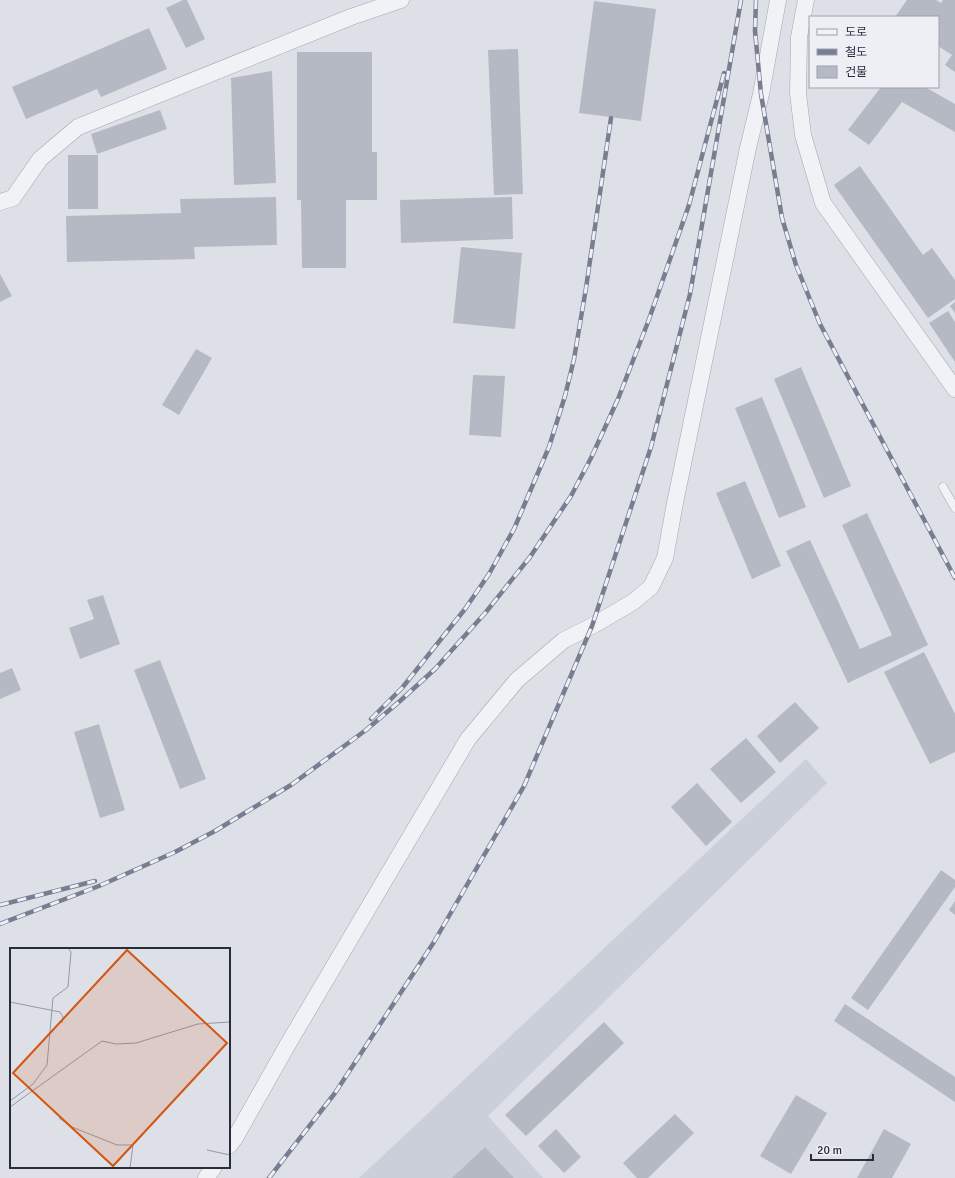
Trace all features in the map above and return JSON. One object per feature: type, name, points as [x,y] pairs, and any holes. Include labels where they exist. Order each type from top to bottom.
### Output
[{"type":"street","points":[[0,202],[13,198],[40,159],[78,127],[352,17],[401,0]]},
{"type":"street","points":[[230,1145],[468,739],[517,680],[564,640],[592,626],[633,602],[651,587],[665,558],[674,503],[744,164],[761,94],[778,0]]},
{"type":"street","points":[[806,0],[799,37],[798,93],[803,135],[822,203],[955,389]]},
{"type":"street","points":[[206,1178],[213,1168]]},
{"type":"lane","points":[[943,487],[955,508]]},
{"type":"shaded area","points":[[806,759],[827,783],[488,1116],[543,1178],[359,1178]]},
{"type":"building","points":[[183,0],[187,0],[205,39],[186,48],[166,8]]},
{"type":"building","points":[[907,0],[936,0],[941,3],[943,0],[955,0],[955,72],[945,65],[952,55],[939,47],[939,16],[896,16]]},
{"type":"building","points":[[594,1],[656,9],[641,121],[579,113]]},
{"type":"building","points":[[149,28],[167,69],[101,97],[97,89],[26,119],[12,87]]},
{"type":"building","points":[[518,49],[523,194],[494,195],[488,50]]},
{"type":"building","points":[[297,52],[372,52],[372,152],[377,152],[377,200],[346,200],[346,268],[302,268],[301,200],[297,200]]},
{"type":"building","points":[[272,71],[276,183],[234,185],[231,78]]},
{"type":"building","points":[[880,88],[927,88],[955,104],[955,132],[902,102],[869,145],[848,130]]},
{"type":"building","points":[[160,110],[167,129],[97,154],[91,134]]},
{"type":"building","points":[[68,155],[98,155],[98,209],[68,209]]},
{"type":"building","points":[[860,166],[923,255],[932,248],[955,280],[955,299],[928,318],[834,185]]},
{"type":"building","points":[[276,197],[277,245],[194,247],[195,259],[67,262],[66,216],[181,213],[180,199]]},
{"type":"building","points":[[512,197],[513,239],[401,243],[400,200]]},
{"type":"building","points":[[461,247],[522,253],[515,329],[453,323]]},
{"type":"building","points":[[0,274],[12,296],[0,302]]},
{"type":"building","points":[[955,302],[955,313],[950,306]]},
{"type":"building","points":[[948,311],[955,322],[955,362],[929,323]]},
{"type":"building","points":[[196,349],[212,358],[179,415],[162,405]]},
{"type":"building","points":[[801,367],[851,486],[824,498],[774,379]]},
{"type":"building","points":[[473,375],[505,376],[501,437],[469,435]]},
{"type":"building","points":[[762,397],[806,507],[779,518],[735,408]]},
{"type":"building","points":[[745,481],[781,566],[752,579],[716,493]]},
{"type":"building","points":[[867,513],[928,645],[848,683],[786,551],[810,540],[860,649],[892,635],[842,525]]},
{"type":"building","points":[[103,595],[120,644],[80,659],[69,628],[94,619],[87,600]]},
{"type":"building","points":[[924,652],[955,714],[955,752],[930,764],[884,672]]},
{"type":"building","points":[[160,660],[206,779],[180,789],[134,670]]},
{"type":"building","points":[[12,668],[21,690],[0,699],[0,673]]},
{"type":"building","points":[[795,702],[819,728],[780,763],[757,736]]},
{"type":"building","points":[[99,724],[125,810],[100,818],[74,732]]},
{"type":"building","points":[[746,738],[776,772],[741,803],[710,769]]},
{"type":"building","points":[[697,783],[732,822],[706,846],[671,807]]},
{"type":"building","points":[[941,870],[955,880],[955,887],[868,1010],[851,998]]},
{"type":"building","points":[[955,901],[955,915],[949,910]]},
{"type":"building","points":[[845,1004],[955,1077],[955,1102],[834,1021]]},
{"type":"building","points":[[604,1022],[624,1043],[526,1136],[505,1115]]},
{"type":"building","points":[[796,1095],[827,1113],[791,1174],[760,1156]]},
{"type":"building","points":[[675,1114],[694,1133],[648,1178],[637,1178],[623,1163]]},
{"type":"building","points":[[556,1129],[581,1157],[564,1173],[538,1146]]},
{"type":"building","points":[[884,1129],[911,1144],[892,1178],[857,1178]]},
{"type":"building","points":[[485,1147],[514,1178],[452,1178]]},
{"type":"railway","points":[[269,1178],[335,1093],[434,942],[524,786],[592,626],[651,447],[690,294],[741,0]]},
{"type":"railway","points":[[756,0],[755,31],[761,94],[782,218],[796,265],[820,324],[955,578]]},
{"type":"railway","points":[[0,924],[99,886],[175,852],[215,831],[291,785],[366,730],[400,701],[435,669],[486,612],[530,557],[571,496],[591,458],[618,399],[648,322],[689,205],[724,73]]},
{"type":"railway","points":[[371,719],[402,688],[465,609],[489,574],[514,529],[549,447],[565,396],[574,359],[611,118]]},
{"type":"railway","points":[[0,905],[95,881]]}]
